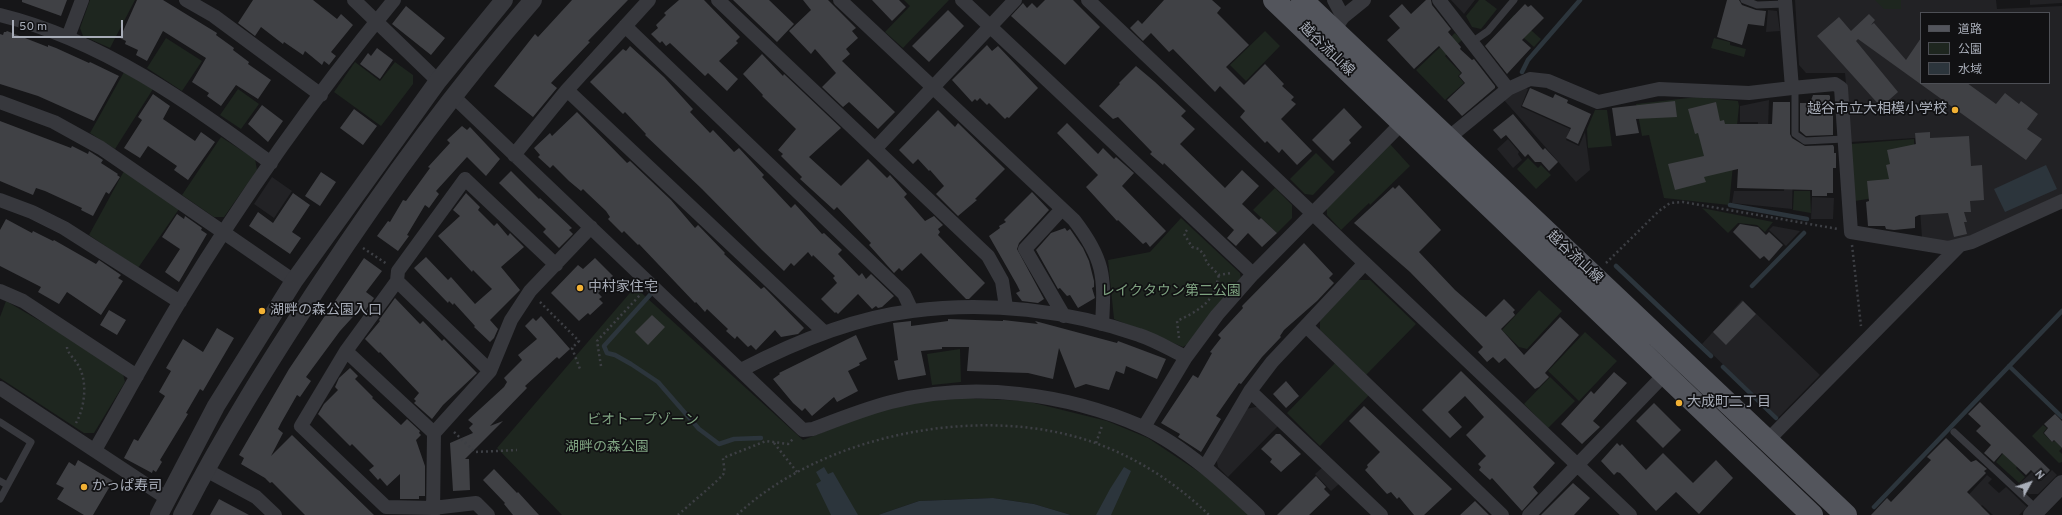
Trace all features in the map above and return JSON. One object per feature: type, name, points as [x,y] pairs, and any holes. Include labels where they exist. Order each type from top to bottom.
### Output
[{"type":"main road","name":"越谷流山線","points":[[1274,0],[1812,515]]},
{"type":"main road","name":"越谷流山線","points":[[1302,0],[1338,24],[1447,139],[1846,515]]},
{"type":"street","points":[[68,37],[82,0]]},
{"type":"street","points":[[186,0],[214,16],[321,95]]},
{"type":"street","points":[[354,0],[438,81]]},
{"type":"street","points":[[95,450],[180,302],[225,232],[321,95],[394,0]]},
{"type":"street","points":[[159,515],[216,406],[294,281],[438,81],[504,0]]},
{"type":"street","points":[[182,515],[266,365],[346,244],[400,167],[500,38],[533,0]]},
{"type":"street","points":[[514,155],[568,90],[649,0]]},
{"type":"street","points":[[718,0],[876,148],[988,256],[1002,281],[1006,307]]},
{"type":"street","points":[[840,0],[1074,220],[1088,239],[1100,262],[1104,291],[1102,324]]},
{"type":"street","points":[[962,0],[1253,274]]},
{"type":"street","points":[[876,148],[1015,0]]},
{"type":"street","points":[[1088,0],[1630,515]]},
{"type":"street","points":[[1334,0],[1338,24]]},
{"type":"street","points":[[1338,24],[1364,0]]},
{"type":"street","points":[[1440,0],[1508,89]]},
{"type":"street","points":[[1784,2],[1793,87]]},
{"type":"street","points":[[0,15],[21,20],[68,37],[120,61],[204,114],[272,163]]},
{"type":"street","points":[[625,26],[904,294],[912,311]]},
{"type":"street","points":[[1447,139],[1508,89],[1530,79],[1548,81],[1598,102],[1660,89],[1749,93],[1793,87],[1835,84],[1841,88],[1851,232],[1948,248],[1959,246],[2062,201]]},
{"type":"street","points":[[568,90],[825,333]]},
{"type":"street","points":[[454,97],[592,227],[803,430],[813,429],[891,402],[930,395],[967,392],[1005,392],[1065,402],[1106,413],[1144,427],[1205,466],[1258,515]]},
{"type":"street","points":[[0,102],[54,122],[101,148],[294,281]]},
{"type":"street","points":[[1144,427],[1186,357],[1217,315],[1253,274],[1402,123]]},
{"type":"street","points":[[488,515],[476,503],[433,511],[386,507],[301,426],[346,351],[465,179],[556,265]]},
{"type":"street","points":[[0,200],[32,212],[64,228],[180,302]]},
{"type":"street","points":[[1062,209],[1025,249],[1064,316]]},
{"type":"street","points":[[433,511],[434,433],[490,371],[511,320],[530,291],[592,227]]},
{"type":"street","points":[[1768,440],[1959,246]]},
{"type":"street","points":[[1205,466],[1250,391],[1272,362],[1365,263]]},
{"type":"street","points":[[397,276],[490,371]]},
{"type":"street","points":[[0,291],[23,301],[137,376]]},
{"type":"street","points":[[741,370],[781,349],[825,333],[912,311],[1006,307],[1064,316],[1102,324],[1141,335],[1186,357]]},
{"type":"street","points":[[1306,326],[1502,515]]},
{"type":"street","points":[[346,351],[434,433]]},
{"type":"street","points":[[1529,515],[1665,374]]},
{"type":"street","points":[[0,388],[168,499]]},
{"type":"street","points":[[1250,391],[1382,515]]},
{"type":"street","points":[[206,470],[256,497],[275,515]]},
{"type":"street","points":[[2035,512],[2062,484]]},
{"type":"lane","points":[[1472,42],[1488,31],[1514,0]]},
{"type":"lane","points":[[1744,0],[1757,5],[1784,2]]},
{"type":"lane","points":[[1793,87],[1795,134],[1805,141],[1844,139]]},
{"type":"lane","points":[[0,422],[31,442],[0,499]]},
{"type":"lane","points":[[1954,432],[2035,512]]},
{"type":"lane","points":[[0,481],[8,485]]},
{"type":"path","points":[[1606,263],[1659,211],[1670,203],[1683,202],[1851,232],[1862,343]]},
{"type":"path","points":[[1195,220],[1184,234],[1192,247],[1199,249],[1204,255],[1207,263],[1219,275]]},
{"type":"path","points":[[364,248],[397,276]]},
{"type":"path","points":[[1219,275],[1234,272]]},
{"type":"path","points":[[1179,340],[1177,321],[1194,313],[1206,302],[1216,290],[1219,275]]},
{"type":"path","points":[[601,366],[597,341],[651,284]]},
{"type":"path","points":[[530,291],[579,341],[572,348],[580,369]]},
{"type":"path","points":[[70,434],[80,418],[84,401],[84,380],[79,365],[66,348],[74,335]]},
{"type":"path","points":[[1096,443],[1106,413]]},
{"type":"path","points":[[443,422],[475,452],[517,450]]},
{"type":"path","points":[[738,515],[752,501],[797,472],[829,456],[887,437],[934,427],[1022,427],[1051,431],[1096,443],[1120,453],[1166,480],[1190,497],[1209,515]]},
{"type":"path","points":[[678,515],[704,490],[717,482],[724,474],[723,458],[766,441],[788,444],[803,430]]},
{"type":"path","points":[[774,442],[797,472]]},
{"type":"shaded area","points":[[1451,0],[1475,0],[1464,14]]},
{"type":"shaded area","name":"越谷市立大相模小学校","points":[[1795,0],[1996,0],[1997,9],[2062,6],[2062,194],[1981,232],[1951,243],[1922,238],[1915,138],[1851,142],[1845,73],[1806,73],[1799,65]]},
{"type":"shaded area","points":[[2030,0],[2062,0],[2062,3],[2030,5]]},
{"type":"shaded area","points":[[1768,10],[1777,11],[1780,31],[1766,32]]},
{"type":"shaded area","points":[[1524,87],[1528,89],[1521,107],[1570,129],[1566,140],[1579,146],[1585,132],[1590,170],[1576,182],[1504,100],[1510,92]]},
{"type":"shaded area","points":[[1769,100],[1768,129],[1758,128],[1758,122],[1740,122],[1740,106]]},
{"type":"shaded area","points":[[1508,139],[1519,152],[1518,154],[1522,160],[1513,168],[1497,149]]},
{"type":"shaded area","points":[[1786,168],[1793,168],[1792,209],[1732,203],[1734,191],[1784,191]]},
{"type":"shaded area","points":[[272,177],[292,191],[274,218],[254,204]]},
{"type":"shaded area","points":[[1812,197],[1834,198],[1833,219],[1811,219]]},
{"type":"shaded area","points":[[1773,226],[1800,231],[1786,246],[1769,230]]},
{"type":"shaded area","points":[[1742,300],[1820,375],[1778,418],[1702,344]]},
{"type":"shaded area","points":[[1260,406],[1278,426],[1228,477],[1218,467],[1216,458],[1246,409]]},
{"type":"shaded area","points":[[1323,467],[1339,484],[1331,491],[1315,474]]},
{"type":"shaded area","points":[[2052,470],[2057,475],[2038,494],[2029,494],[2019,484],[2032,472],[2041,481]]},
{"type":"shaded area","points":[[1987,475],[1992,479],[1988,483],[1999,493],[2006,487],[2027,507],[2019,515],[1993,515],[1982,505],[1979,508],[1962,502]]},
{"type":"green space","points":[[90,0],[135,0],[110,48],[83,36],[80,28]]},
{"type":"green space","points":[[904,0],[949,0],[903,48],[885,32],[910,6]]},
{"type":"green space","points":[[1479,0],[1485,0],[1497,9],[1481,29],[1472,27],[1466,16]]},
{"type":"green space","points":[[1875,0],[1901,0],[1901,9],[1884,9]]},
{"type":"green space","points":[[1514,15],[1541,39],[1534,47],[1507,23]]},
{"type":"green space","points":[[1265,31],[1280,46],[1246,81],[1230,65]]},
{"type":"green space","points":[[1455,33],[1462,40],[1445,56],[1461,73],[1458,76],[1464,83],[1445,100],[1416,70]]},
{"type":"green space","points":[[166,38],[202,61],[182,91],[147,68]]},
{"type":"green space","points":[[1714,38],[1730,42],[1730,45],[1746,49],[1744,57],[1711,48]]},
{"type":"green space","points":[[355,62],[380,81],[395,62],[413,75],[413,84],[381,126],[334,92]]},
{"type":"green space","points":[[124,72],[153,89],[115,149],[90,133]]},
{"type":"green space","points":[[238,89],[259,104],[241,129],[220,115]]},
{"type":"green space","points":[[1697,97],[1738,101],[1739,106],[1729,205],[1664,198],[1649,135],[1642,136],[1636,104]]},
{"type":"green space","points":[[1595,110],[1607,110],[1612,146],[1588,148],[1587,129]]},
{"type":"green space","points":[[221,137],[255,159],[257,170],[224,217],[214,217],[182,195]]},
{"type":"green space","points":[[1914,139],[1916,175],[1899,194],[1855,201],[1851,144]]},
{"type":"green space","points":[[1390,144],[1410,166],[1370,205],[1369,203],[1341,230],[1327,215],[1327,207]]},
{"type":"green space","points":[[1316,153],[1335,172],[1313,195],[1305,194],[1290,179]]},
{"type":"green space","points":[[1528,158],[1538,168],[1541,165],[1551,175],[1536,189],[1517,169]]},
{"type":"green space","points":[[124,171],[179,209],[138,268],[89,235]]},
{"type":"green space","points":[[1275,188],[1292,205],[1292,218],[1277,233],[1253,210]]},
{"type":"green space","points":[[1794,191],[1810,191],[1811,213],[1793,210]]},
{"type":"green space","points":[[1702,208],[1773,222],[1765,232],[1757,225],[1738,223],[1728,233]]},
{"type":"green space","name":"レイクタウン第二公園","points":[[1181,218],[1240,273],[1241,280],[1189,343],[1183,347],[1114,319],[1108,260],[1150,252]]},
{"type":"green space","points":[[1356,280],[1370,280],[1416,324],[1366,375],[1320,330],[1320,319]]},
{"type":"green space","name":"ビオトープゾーン","points":[[635,287],[803,440],[875,412],[919,402],[964,398],[1026,401],[1107,421],[1148,438],[1205,476],[1249,515],[1071,515],[1034,504],[993,498],[919,501],[878,515],[562,515],[497,448]]},
{"type":"green space","points":[[1539,290],[1562,311],[1527,349],[1519,347],[1502,330]]},
{"type":"green space","points":[[6,301],[64,335],[123,374],[125,382],[94,433],[84,433],[0,378],[0,317]]},
{"type":"green space","points":[[1585,332],[1617,361],[1579,401],[1548,371]]},
{"type":"green space","points":[[960,349],[961,382],[932,385],[927,354]]},
{"type":"green space","points":[[1336,362],[1369,395],[1320,446],[1287,413]]},
{"type":"green space","points":[[1550,377],[1575,401],[1548,428],[1524,404]]},
{"type":"green space","points":[[2043,425],[2047,428],[2043,433],[2052,442],[2055,441],[2062,448],[2059,451],[2062,454],[2062,462],[2059,463],[2032,436]]},
{"type":"green space","points":[[2004,452],[2018,465],[2016,468],[2025,477],[2019,483],[1996,462]]},
{"type":"water","points":[[2046,165],[2057,189],[2005,212],[1994,189]]},
{"type":"water","points":[[824,467],[828,474],[833,472],[858,515],[831,515],[816,484],[821,481],[816,472]]},
{"type":"water","points":[[1124,467],[1131,471],[1111,515],[1096,515],[1110,489]]},
{"type":"water","points":[[993,498],[1034,504],[1071,515],[878,515],[919,501]]},
{"type":"building","points":[[22,0],[67,0],[61,16],[22,2]]},
{"type":"building","points":[[137,0],[163,0],[217,33],[216,35],[234,48],[233,50],[249,62],[248,64],[271,80],[258,99],[236,85],[221,106],[207,96],[209,93],[192,82],[206,58],[163,31],[147,61],[136,55],[138,50],[125,44],[126,41],[120,38]]},
{"type":"building","points":[[253,0],[313,0],[337,19],[341,14],[353,25],[331,52],[336,56],[329,65],[324,61],[322,65],[305,51],[303,55],[284,42],[283,44],[261,27],[255,36],[238,23]]},
{"type":"building","points":[[572,0],[628,0],[588,41],[590,42],[551,83],[557,88],[533,117],[494,86],[535,34],[538,37]]},
{"type":"building","points":[[679,0],[704,0],[740,37],[736,41],[738,43],[719,61],[738,79],[727,91],[708,73],[705,76],[670,43],[666,46],[662,41],[660,43],[651,34],[658,28],[656,25],[666,15],[664,13]]},
{"type":"building","points":[[733,0],[769,0],[794,24],[777,42]]},
{"type":"building","points":[[803,0],[828,0],[856,28],[852,31],[858,38],[846,49],[850,54],[842,61],[895,112],[878,129],[849,102],[843,107],[822,87],[836,73],[815,49],[811,54],[789,31],[811,10]]},
{"type":"building","points":[[872,0],[899,0],[906,7],[892,21]]},
{"type":"building","points":[[1045,0],[1073,0],[1100,27],[1065,65],[1011,16],[1023,3],[1027,8],[1032,3],[1037,8]]},
{"type":"building","points":[[1164,0],[1212,0],[1221,8],[1217,13],[1249,45],[1226,67],[1244,85],[1265,64],[1284,84],[1282,86],[1294,97],[1291,100],[1296,104],[1281,119],[1312,151],[1297,165],[1282,149],[1279,153],[1267,141],[1265,143],[1240,117],[1245,111],[1220,86],[1215,92],[1173,49],[1169,52],[1151,33],[1143,41],[1130,28],[1138,20],[1142,24]]},
{"type":"building","points":[[1426,0],[1431,0],[1432,5],[1451,29],[1448,32],[1461,47],[1460,49],[1472,60],[1474,59],[1495,86],[1495,88],[1462,116],[1447,100],[1465,83],[1459,76],[1462,73],[1439,46],[1414,69],[1387,40],[1400,28],[1389,16],[1402,4],[1411,14]]},
{"type":"building","points":[[1727,0],[1739,0],[1742,5],[1756,10],[1766,11],[1764,26],[1748,24],[1742,45],[1717,37]]},
{"type":"building","points":[[1525,4],[1528,7],[1531,5],[1544,18],[1522,40],[1531,48],[1507,74],[1485,46]]},
{"type":"building","points":[[406,6],[445,38],[431,55],[392,24]]},
{"type":"building","points":[[948,10],[964,26],[929,62],[912,46]]},
{"type":"building","points":[[1869,14],[1875,20],[1871,25],[1874,23],[1906,60],[1920,39],[1920,84],[1858,39],[1856,41],[1898,92],[1881,107],[1817,36],[1839,17],[1851,31]]},
{"type":"building","points":[[7,31],[48,47],[48,45],[56,48],[119,76],[94,121],[38,96],[0,84],[0,34],[3,35],[4,32]]},
{"type":"building","points":[[987,45],[992,51],[998,46],[1038,88],[1009,118],[1007,117],[1005,119],[989,103],[987,105],[980,98],[977,101],[975,99],[972,102],[952,80]]},
{"type":"building","points":[[630,46],[664,77],[693,109],[690,112],[710,133],[713,130],[734,152],[739,148],[764,175],[762,177],[791,208],[795,204],[822,234],[824,233],[842,250],[838,254],[859,276],[862,273],[866,279],[871,274],[894,296],[882,307],[878,308],[876,306],[872,309],[858,294],[838,314],[836,312],[835,313],[821,299],[837,283],[833,278],[835,276],[813,255],[812,257],[808,252],[794,266],[791,263],[784,271],[702,189],[645,135],[646,134],[625,112],[623,114],[590,82],[623,49],[626,51]]},
{"type":"building","points":[[377,48],[393,60],[380,79],[360,64],[368,53],[371,56]]},
{"type":"building","points":[[762,54],[783,76],[784,74],[841,128],[809,157],[841,186],[868,159],[887,178],[890,175],[907,194],[904,197],[925,221],[934,216],[943,225],[938,229],[940,232],[938,235],[985,283],[969,299],[966,299],[921,253],[902,271],[899,268],[894,273],[869,245],[871,243],[837,207],[834,210],[800,179],[802,177],[781,156],[783,154],[778,150],[796,129],[762,96],[763,95],[743,74]]},
{"type":"building","points":[[1136,66],[1186,111],[1181,116],[1195,129],[1180,144],[1225,188],[1242,170],[1259,186],[1242,204],[1259,220],[1261,218],[1277,233],[1262,247],[1248,233],[1236,246],[1227,238],[1234,230],[1164,163],[1163,165],[1150,154],[1152,152],[1118,117],[1113,119],[1099,106]]},
{"type":"building","points":[[1920,84],[1968,84],[1996,104],[2005,93],[2019,104],[2021,101],[2038,114],[2027,129],[2042,139],[2026,160]]},
{"type":"building","points":[[1530,88],[1553,98],[1555,94],[1568,100],[1567,103],[1591,114],[1578,144],[1566,138],[1571,128],[1522,106]]},
{"type":"building","points":[[153,94],[170,106],[163,119],[195,141],[201,132],[215,142],[188,180],[174,170],[177,166],[148,146],[140,158],[124,148],[142,120],[138,117]]},
{"type":"building","points":[[1813,95],[1830,96],[1830,109],[1833,109],[1833,135],[1806,136],[1800,131],[1800,103],[1810,103]]},
{"type":"building","points":[[1675,101],[1677,117],[1636,119],[1639,133],[1616,136],[1612,108]]},
{"type":"building","points":[[1716,102],[1720,121],[1724,120],[1725,124],[1772,124],[1773,102],[1790,102],[1790,134],[1792,138],[1805,146],[1833,145],[1834,147],[1834,153],[1836,153],[1836,168],[1833,168],[1833,193],[1827,193],[1827,196],[1812,196],[1812,190],[1737,188],[1738,169],[1704,177],[1706,182],[1675,190],[1668,164],[1704,156],[1698,133],[1695,134],[1688,109]]},
{"type":"building","points":[[262,105],[283,121],[268,142],[248,124]]},
{"type":"building","points":[[1344,108],[1362,127],[1349,140],[1351,143],[1333,161],[1312,140]]},
{"type":"building","points":[[354,109],[377,126],[363,145],[340,128]]},
{"type":"building","points":[[938,110],[955,127],[958,123],[1005,169],[975,199],[977,200],[958,216],[936,194],[944,186],[930,170],[929,171],[918,159],[913,164],[899,150]]},
{"type":"building","points":[[577,112],[627,163],[630,161],[671,200],[695,228],[698,225],[725,253],[724,254],[761,289],[764,287],[804,328],[798,334],[781,337],[775,330],[756,350],[751,345],[748,347],[737,336],[735,339],[726,331],[728,329],[707,309],[705,312],[696,302],[695,303],[639,244],[638,245],[624,231],[622,233],[608,219],[610,217],[606,211],[583,189],[581,191],[553,165],[550,168],[538,157],[540,155],[534,148],[550,133],[552,136]]},
{"type":"building","points":[[1513,114],[1543,150],[1545,148],[1558,162],[1549,171],[1541,162],[1535,162],[1528,154],[1525,157],[1506,135],[1501,139],[1493,130]]},
{"type":"building","points":[[0,121],[71,148],[72,146],[88,154],[89,151],[103,160],[101,163],[118,174],[117,175],[120,177],[109,194],[106,192],[93,216],[81,210],[82,208],[45,191],[36,188],[33,195],[0,181]]},
{"type":"building","points":[[1067,123],[1098,154],[1103,148],[1114,159],[1116,157],[1134,173],[1122,186],[1166,231],[1150,247],[1146,242],[1143,244],[1118,220],[1117,221],[1086,187],[1098,175],[1057,133]]},
{"type":"building","points":[[462,126],[467,130],[470,127],[500,159],[486,176],[467,157],[436,191],[439,194],[429,208],[425,205],[407,235],[409,236],[398,251],[377,236],[388,221],[390,222],[403,200],[406,201],[430,168],[428,167],[450,143],[447,140]]},
{"type":"building","points":[[1930,132],[1930,138],[1969,136],[1971,166],[1982,165],[1984,200],[1970,201],[1971,212],[1964,212],[1967,222],[1964,222],[1967,234],[1954,237],[1948,213],[1919,215],[1915,217],[1915,228],[1894,230],[1886,229],[1885,226],[1868,226],[1866,202],[1869,201],[1867,181],[1889,179],[1886,165],[1890,164],[1887,150],[1916,144],[1915,133]]},
{"type":"building","points":[[511,171],[539,199],[540,198],[572,228],[569,230],[573,234],[559,248],[543,232],[546,229],[499,183]]},
{"type":"building","points":[[321,172],[336,182],[320,206],[305,196]]},
{"type":"building","points":[[1399,185],[1441,230],[1419,252],[1455,290],[1486,317],[1504,299],[1515,310],[1513,312],[1515,315],[1501,329],[1524,355],[1560,317],[1579,335],[1545,373],[1549,377],[1539,387],[1535,389],[1505,358],[1499,363],[1493,357],[1487,362],[1478,352],[1483,347],[1410,272],[1354,223],[1393,187],[1395,189]]},
{"type":"building","points":[[1032,192],[1049,210],[1019,243],[1017,249],[1044,299],[1038,303],[1022,301],[1016,293],[1020,291],[989,236],[1000,228],[999,226],[1006,222],[1004,220]]},
{"type":"building","points":[[293,193],[310,205],[292,232],[301,238],[290,254],[249,226],[258,212],[273,223]]},
{"type":"building","points":[[466,193],[480,207],[478,210],[494,226],[497,223],[508,236],[510,233],[524,247],[501,267],[520,290],[490,320],[498,329],[494,338],[490,342],[474,327],[475,326],[454,303],[453,305],[449,301],[448,303],[414,268],[426,257],[448,280],[451,277],[475,304],[492,289],[473,270],[472,272],[438,236],[460,216],[453,210]]},
{"type":"building","points":[[177,214],[184,219],[185,216],[202,228],[201,230],[207,234],[179,282],[165,272],[180,249],[162,237]]},
{"type":"building","points":[[6,219],[32,233],[33,231],[53,241],[54,240],[96,264],[99,260],[121,275],[118,278],[123,281],[101,315],[67,292],[59,304],[38,292],[41,287],[0,266],[0,230]]},
{"type":"building","points":[[1740,224],[1758,227],[1766,235],[1769,232],[1783,245],[1769,261],[1764,256],[1760,259],[1733,232]]},
{"type":"building","points":[[1065,228],[1067,231],[1070,229],[1083,248],[1089,261],[1094,281],[1094,287],[1092,288],[1095,298],[1078,308],[1070,295],[1067,296],[1060,288],[1058,289],[1036,250],[1051,233]]},
{"type":"building","points":[[1304,243],[1333,274],[1329,278],[1334,283],[1317,301],[1284,330],[1280,336],[1281,337],[1262,357],[1241,384],[1239,383],[1216,416],[1221,419],[1201,452],[1178,437],[1180,434],[1161,423],[1193,375],[1198,378],[1212,353],[1210,352],[1221,338],[1218,335],[1243,308],[1242,306]]},
{"type":"building","points":[[364,258],[382,271],[366,292],[374,298],[365,311],[361,308],[340,331],[306,377],[311,381],[300,397],[297,395],[281,423],[278,429],[283,433],[271,456],[292,435],[374,515],[305,515],[272,482],[270,483],[265,478],[241,464],[244,458],[239,455],[289,369]]},
{"type":"building","name":"中村家住宅","points":[[595,258],[613,276],[610,278],[612,280],[598,293],[602,297],[599,299],[603,303],[590,315],[588,313],[579,321],[551,293],[578,265],[583,269]]},
{"type":"building","points":[[395,298],[420,324],[423,321],[442,341],[444,339],[477,373],[443,405],[432,419],[414,403],[416,401],[414,399],[419,393],[380,352],[379,353],[365,339],[380,321],[379,320]]},
{"type":"building","points":[[1743,301],[1756,314],[1726,345],[1713,332]]},
{"type":"building","points":[[109,310],[126,320],[117,335],[100,325]]},
{"type":"building","points":[[652,315],[665,327],[648,345],[635,332]]},
{"type":"building","points":[[541,316],[570,349],[559,359],[557,357],[525,386],[527,388],[490,426],[503,421],[465,459],[469,459],[470,490],[453,491],[450,443],[473,433],[469,428],[473,424],[468,420],[504,387],[507,382],[504,378],[522,360],[518,355],[537,339],[525,326],[533,318],[536,321]]},
{"type":"building","points":[[948,319],[1003,320],[1038,324],[1035,321],[1117,343],[1118,341],[1166,359],[1157,379],[1126,366],[1124,374],[1116,371],[1109,390],[1086,384],[1075,388],[1059,348],[1053,379],[1028,373],[967,371],[969,347],[942,347],[942,349],[921,351],[926,375],[898,380],[894,361],[898,360],[893,323],[911,321],[911,326],[948,321]]},
{"type":"building","points":[[217,328],[234,338],[203,391],[200,389],[186,413],[188,414],[160,460],[162,462],[156,472],[153,470],[152,473],[124,458],[134,439],[138,441],[165,396],[159,392],[171,371],[166,368],[183,339],[203,352]]},
{"type":"building","points":[[856,335],[867,359],[859,363],[860,365],[848,371],[858,391],[837,402],[834,397],[812,416],[805,408],[802,411],[793,403],[773,379],[780,374],[779,373]]},
{"type":"building","points":[[350,368],[358,376],[355,379],[373,397],[372,398],[401,425],[407,419],[420,431],[419,433],[421,435],[416,440],[425,466],[425,496],[419,496],[419,499],[400,499],[400,474],[387,486],[380,478],[378,480],[369,470],[374,466],[352,444],[350,446],[318,414],[324,404],[338,390],[335,387],[339,378]]},
{"type":"building","points":[[1461,371],[1555,463],[1533,487],[1538,493],[1522,511],[1492,478],[1490,480],[1479,470],[1481,467],[1478,464],[1486,456],[1466,435],[1484,417],[1465,396],[1448,412],[1462,427],[1450,438],[1422,410]]},
{"type":"building","points":[[1614,372],[1627,383],[1593,421],[1600,427],[1582,444],[1561,424],[1591,391],[1594,394]]},
{"type":"building","points":[[1286,381],[1299,396],[1286,408],[1273,394]]},
{"type":"building","points":[[1980,402],[2050,470],[2041,480],[2031,470],[2026,475],[2002,453],[1994,462],[1984,453],[1991,445],[1976,431],[1981,426],[1968,414]]},
{"type":"building","points":[[1654,403],[1681,430],[1663,448],[1636,421]]},
{"type":"building","points":[[1364,406],[1452,489],[1424,515],[1414,515],[1399,497],[1397,499],[1391,492],[1387,494],[1365,470],[1368,467],[1367,465],[1380,452],[1349,421]]},
{"type":"building","points":[[2055,414],[2062,421],[2062,448],[2054,440],[2052,442],[2044,433],[2048,428],[2044,424]]},
{"type":"building","points":[[1276,434],[1280,434],[1301,454],[1281,472],[1270,462],[1272,459],[1261,449]]},
{"type":"building","points":[[1946,438],[1971,462],[1976,460],[1987,469],[1984,471],[1986,473],[1967,492],[1990,515],[1871,515],[1887,498],[1891,502],[1931,460],[1927,457]]},
{"type":"building","points":[[1617,443],[1620,446],[1622,444],[1646,470],[1663,453],[1693,483],[1716,460],[1733,478],[1699,514],[1676,492],[1656,511],[1620,473],[1617,472],[1614,475],[1601,461]]},
{"type":"building","points":[[78,460],[113,481],[93,515],[84,515],[57,499],[64,488],[56,484],[69,462],[75,466]]},
{"type":"building","points":[[494,469],[539,515],[513,515],[504,504],[505,503],[483,480]]},
{"type":"building","points":[[1316,476],[1326,487],[1324,489],[1330,495],[1309,515],[1277,515]]},
{"type":"building","points":[[1573,483],[1590,498],[1574,515],[1541,515]]},
{"type":"building","points":[[219,499],[249,515],[210,515]]},
{"type":"building","points":[[1475,501],[1489,515],[1460,515]]},
{"type":"waterway","points":[[1522,72],[1528,60],[1580,0]]},
{"type":"waterway","points":[[1730,205],[1807,219]]},
{"type":"waterway","points":[[1752,286],[1804,233]]},
{"type":"waterway","points":[[1616,266],[1711,356]]},
{"type":"waterway","points":[[650,295],[604,346],[607,353],[615,355],[631,364],[658,382],[699,429],[719,444],[734,439],[761,438]]},
{"type":"waterway","points":[[1874,507],[2062,311]]},
{"type":"waterway","points":[[2009,366],[2062,417]]},
{"type":"waterway","points":[[1723,367],[1776,418]]},
{"type":"place","name":"越谷市立大相模小学校","points":[[1955,110]]},
{"type":"place","name":"中村家住宅","points":[[580,288]]},
{"type":"place","name":"湖畔の森公園入口","points":[[262,311]]},
{"type":"place","name":"大成町二丁目","points":[[1679,403]]},
{"type":"place","name":"かっぱ寿司","points":[[84,487]]},
{"type":"park label","name":"湖畔の森公園","points":[[607,448]]}]
